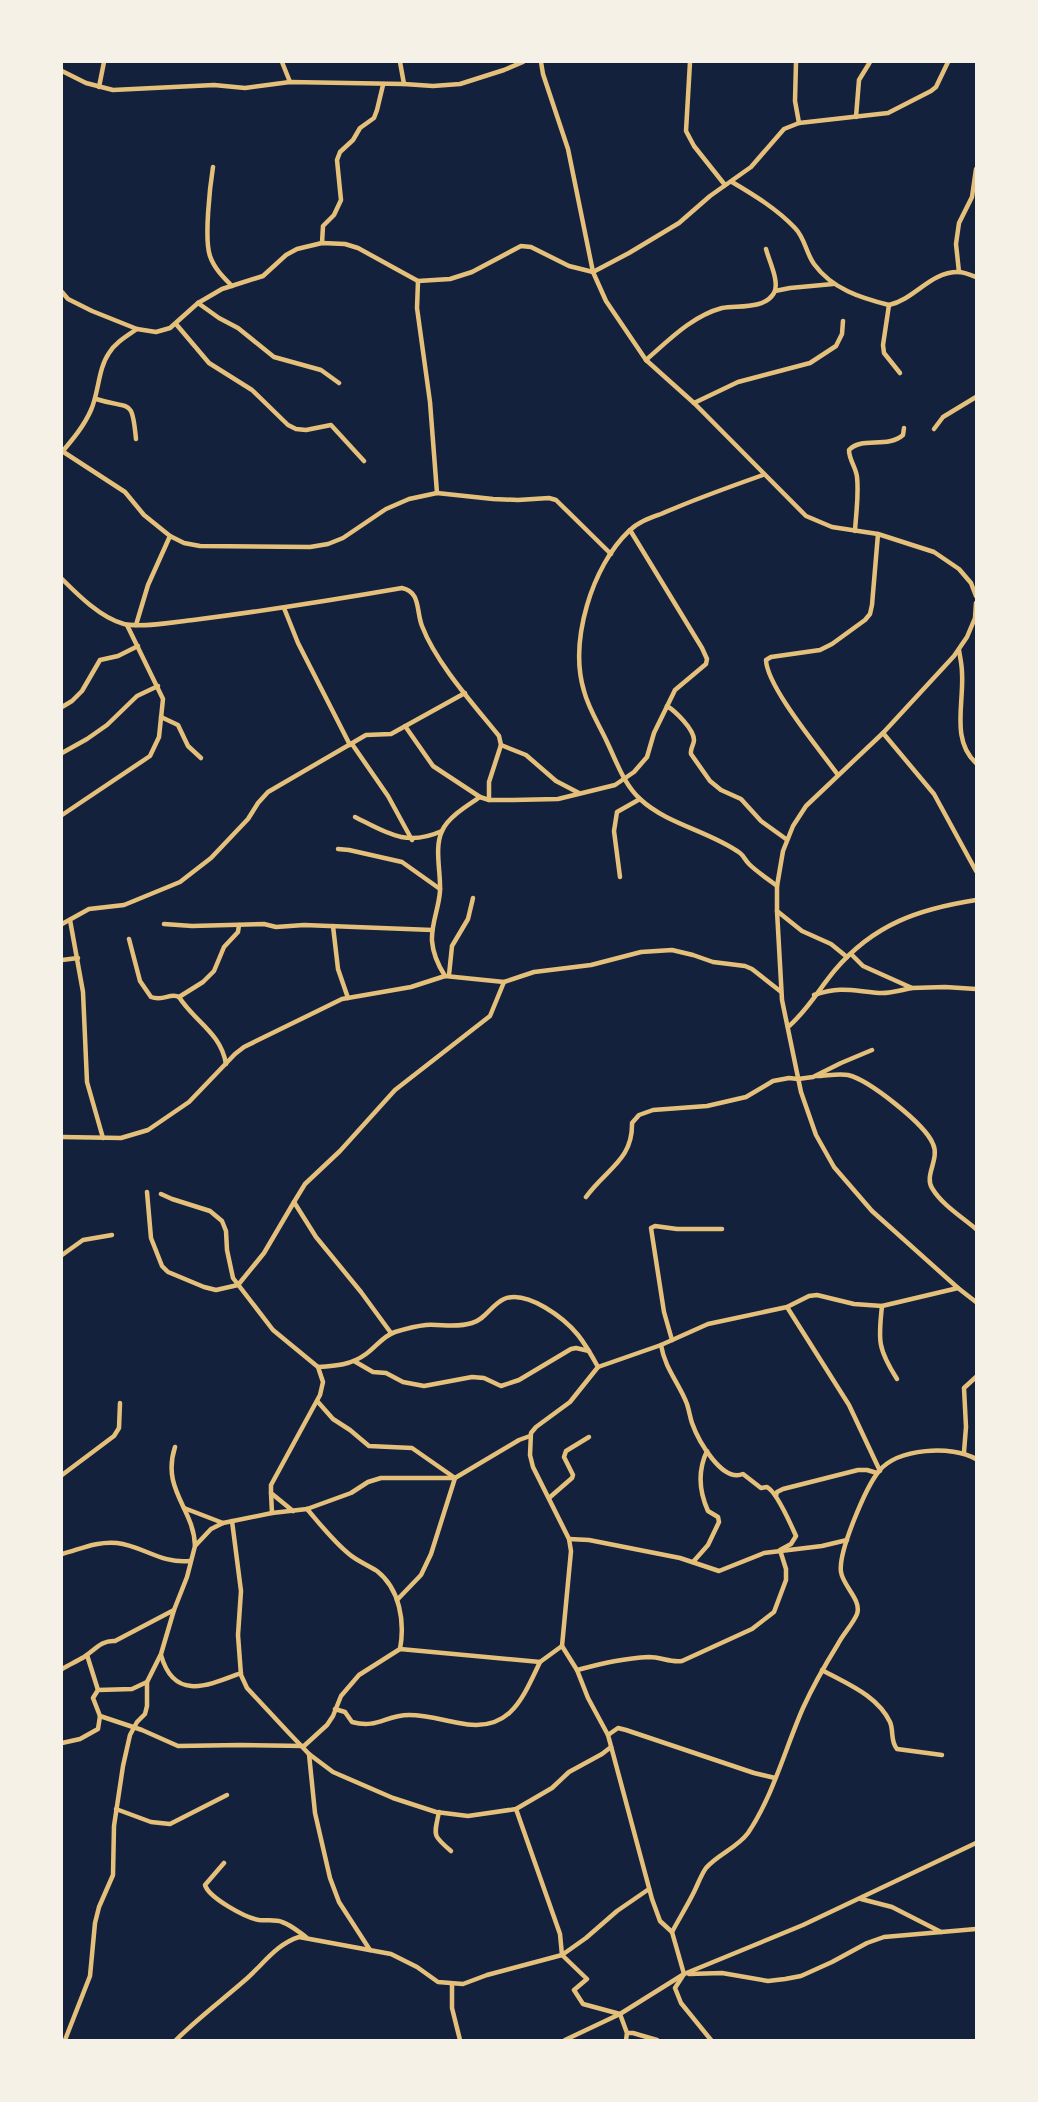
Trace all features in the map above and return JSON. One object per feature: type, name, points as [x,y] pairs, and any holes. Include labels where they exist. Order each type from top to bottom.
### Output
[{"type":"street","points":[[99,87],[105,62]]},
{"type":"street","points":[[282,62],[290,82]]},
{"type":"street","points":[[400,62],[404,84]]},
{"type":"street","points":[[62,71],[99,87],[128,90],[204,86],[245,88],[290,82],[433,86],[460,84],[523,62]]},
{"type":"street","points":[[542,62],[543,74],[568,149],[593,272],[606,301],[646,360],[694,403],[806,516],[832,527],[878,534],[934,552],[959,569],[971,583],[976,596]]},
{"type":"street","points":[[690,62],[686,131],[694,146],[726,185]]},
{"type":"street","points":[[796,62],[795,101],[799,123]]},
{"type":"street","points":[[856,117],[859,80],[870,62]]},
{"type":"street","points":[[62,292],[68,299],[92,311],[137,329],[156,332],[170,328],[198,303],[222,289],[263,276],[286,255],[297,249],[322,243],[345,244],[358,248],[418,281],[450,279],[472,272],[521,246],[531,247],[569,266],[593,272],[679,223],[756,161],[784,129],[799,123],[888,113],[936,87],[948,62]]},
{"type":"street","points":[[322,243],[322,226],[334,215],[341,200],[337,160],[340,152],[353,140],[360,128],[374,118],[383,85]]},
{"type":"street","points":[[213,167],[208,207],[209,255],[216,268],[232,286]]},
{"type":"street","points":[[959,272],[956,244],[959,223],[972,197],[976,169]]},
{"type":"street","points":[[732,182],[771,208],[796,229],[813,264],[833,285],[870,300],[889,305],[912,294],[940,275],[959,272],[976,277]]},
{"type":"street","points":[[766,249],[776,282],[775,291]]},
{"type":"street","points":[[418,281],[417,308],[430,402],[437,493]]},
{"type":"street","points":[[646,360],[695,320],[724,308],[763,302],[775,291],[833,285]]},
{"type":"street","points":[[198,303],[238,328],[274,357],[321,370],[339,383]]},
{"type":"street","points":[[889,305],[883,345],[884,353],[900,374]]},
{"type":"street","points":[[694,403],[738,382],[810,363],[836,346],[842,334],[843,321]]},
{"type":"street","points":[[176,324],[209,363],[252,390],[288,425],[306,430],[331,425],[364,461]]},
{"type":"street","points":[[137,329],[117,343],[108,353],[96,399],[82,427],[62,452],[125,492],[144,516],[170,536],[184,543],[200,546],[309,547],[328,544],[343,538],[386,509],[409,499],[437,493],[493,499],[549,498],[556,500],[611,554]]},
{"type":"street","points":[[933,429],[943,417],[976,397]]},
{"type":"street","points":[[96,399],[122,405],[132,410],[136,439]]},
{"type":"street","points":[[855,531],[858,490],[849,450],[855,444],[876,444],[898,440],[903,435],[904,428]]},
{"type":"street","points":[[763,475],[689,502],[640,523],[630,530],[611,554],[593,589],[583,616],[579,663],[583,689],[594,717],[625,780],[640,799],[676,821],[702,831],[742,854],[748,863],[777,886]]},
{"type":"street","points":[[405,726],[433,766],[480,797],[489,800],[539,800],[568,797],[615,786],[625,780],[647,757],[654,733],[675,690],[700,670],[706,664],[707,659],[630,530]]},
{"type":"street","points":[[838,774],[780,696],[769,677],[766,660],[771,657],[820,650],[847,635],[865,620],[870,614],[872,605],[878,534]]},
{"type":"street","points":[[136,625],[148,585],[170,536]]},
{"type":"street","points":[[62,579],[102,613],[114,621],[127,625],[284,608],[402,588],[408,590],[417,599],[422,627],[435,652],[500,736],[501,745],[489,782],[489,800]]},
{"type":"street","points":[[976,603],[976,618],[958,650],[883,733],[806,806],[786,839],[777,886],[781,991],[801,1092],[816,1135],[834,1167],[872,1211],[976,1302]]},
{"type":"street","points":[[284,608],[298,643],[351,745],[394,805],[412,840]]},
{"type":"street","points":[[62,815],[150,756],[159,737],[163,699],[127,625]]},
{"type":"street","points":[[62,707],[82,691],[100,660],[118,656],[138,646]]},
{"type":"street","points":[[958,650],[962,672],[962,742],[968,755],[976,763]]},
{"type":"street","points":[[62,753],[107,725],[137,696],[158,686]]},
{"type":"street","points":[[62,924],[89,909],[123,905],[180,882],[211,858],[248,819],[258,802],[268,792],[366,735],[391,734],[465,693]]},
{"type":"street","points":[[667,706],[692,732],[694,739],[690,749],[691,754],[710,781],[721,790],[741,799],[761,821],[786,839]]},
{"type":"street","points":[[161,717],[177,725],[188,746],[201,758]]},
{"type":"street","points":[[883,733],[934,794],[976,872]]},
{"type":"street","points":[[501,745],[526,755],[556,781],[579,793]]},
{"type":"street","points":[[447,975],[438,964],[434,954],[432,930],[440,889],[439,846],[442,831],[448,822],[480,797]]},
{"type":"street","points":[[620,877],[614,822],[617,812],[640,799]]},
{"type":"street","points":[[355,817],[385,833],[412,840],[426,838],[442,831]]},
{"type":"street","points":[[338,849],[402,862],[440,889]]},
{"type":"street","points":[[447,975],[452,946],[468,919],[473,898]]},
{"type":"street","points":[[788,1027],[802,1014],[814,995],[849,956],[874,933],[895,921],[938,907],[976,900]]},
{"type":"street","points":[[777,911],[802,931],[831,945],[863,966],[912,988]]},
{"type":"street","points":[[70,920],[83,992],[87,1082],[103,1138]]},
{"type":"street","points":[[164,924],[192,926],[264,924],[276,927],[304,925],[432,930]]},
{"type":"street","points":[[179,997],[203,982],[214,971],[224,947],[238,932],[239,925]]},
{"type":"street","points":[[333,926],[338,969],[348,998]]},
{"type":"street","points":[[129,939],[140,981],[151,998],[160,1000],[171,995],[179,997],[187,1009],[221,1045],[226,1064]]},
{"type":"street","points":[[62,1137],[121,1138],[137,1134],[155,1126],[189,1102],[244,1047],[348,998],[411,987],[447,975],[504,982],[534,972],[591,964],[641,952],[672,951],[713,962],[738,964],[752,969],[781,991]]},
{"type":"street","points":[[62,960],[78,958]]},
{"type":"street","points":[[147,1192],[151,1238],[162,1266],[168,1272],[216,1290],[238,1285],[264,1253],[305,1184],[340,1151],[396,1090],[485,1022],[493,1013],[504,982]]},
{"type":"street","points":[[814,995],[831,989],[855,989],[880,994],[912,988],[976,989]]},
{"type":"street","points":[[813,1077],[872,1050]]},
{"type":"street","points":[[586,1197],[628,1149],[632,1138],[632,1123],[639,1115],[670,1107],[688,1108],[724,1103],[746,1097],[773,1081],[846,1074],[862,1080],[919,1124],[933,1144],[936,1159],[930,1177],[931,1186],[941,1199],[976,1229]]},
{"type":"street","points":[[161,1194],[210,1211],[222,1221],[226,1231],[231,1274],[238,1285],[273,1330],[318,1367],[323,1382],[318,1402],[274,1480],[271,1493],[272,1513]]},
{"type":"street","points":[[294,1202],[323,1246],[391,1333]]},
{"type":"street","points":[[672,1340],[664,1312],[651,1228],[655,1226],[722,1230]]},
{"type":"street","points":[[62,1255],[83,1240],[112,1235]]},
{"type":"street","points":[[684,1974],[672,1932],[660,1921],[649,1889],[608,1735],[588,1698],[577,1670],[562,1646],[571,1551],[568,1539],[533,1467],[530,1455],[530,1436],[536,1427],[570,1402],[598,1366],[661,1345],[708,1324],[787,1307],[809,1296],[817,1295],[854,1304],[882,1306],[958,1288]]},
{"type":"street","points":[[318,1367],[341,1366],[354,1360],[391,1333],[427,1325],[469,1324],[480,1321],[495,1305],[515,1296],[534,1301],[567,1324],[598,1366]]},
{"type":"street","points":[[882,1306],[879,1342],[887,1363],[897,1379]]},
{"type":"street","points":[[787,1307],[849,1405],[879,1472]]},
{"type":"street","points":[[661,1345],[669,1370],[687,1404],[692,1424],[707,1451],[728,1474],[735,1477],[743,1474],[761,1488],[769,1488],[793,1525],[796,1536],[791,1544],[780,1550]]},
{"type":"street","points":[[354,1360],[373,1371],[386,1373],[403,1382],[424,1386],[472,1377],[484,1378],[501,1386],[519,1380],[571,1349],[589,1351]]},
{"type":"street","points":[[963,1452],[966,1427],[964,1388],[976,1377]]},
{"type":"street","points":[[318,1402],[333,1419],[369,1446],[412,1448],[455,1478]]},
{"type":"street","points":[[62,1475],[114,1436],[119,1428],[120,1403]]},
{"type":"street","points":[[195,1546],[206,1533],[223,1523],[272,1513],[307,1509],[351,1493],[381,1478],[455,1478],[519,1440],[530,1436]]},
{"type":"street","points":[[549,1498],[572,1478],[573,1475],[564,1457],[566,1451],[589,1437]]},
{"type":"street","points":[[65,2040],[90,1976],[95,1923],[99,1907],[113,1875],[116,1809],[123,1766],[134,1728],[145,1714],[148,1698],[147,1682],[161,1654],[195,1546],[195,1533],[176,1493],[171,1471],[175,1447]]},
{"type":"street","points":[[693,1562],[708,1545],[720,1520],[708,1510],[702,1490],[701,1468],[707,1451]]},
{"type":"street","points":[[672,1932],[705,1869],[746,1835],[775,1778],[803,1708],[822,1670],[857,1614],[856,1603],[841,1572],[841,1560],[865,1496],[879,1472],[892,1461],[917,1453],[963,1452],[976,1459]]},
{"type":"street","points":[[776,1496],[777,1492],[783,1489],[858,1470],[879,1472]]},
{"type":"street","points":[[397,1600],[421,1575],[432,1550],[455,1478]]},
{"type":"street","points":[[271,1493],[293,1511]]},
{"type":"street","points":[[184,1508],[223,1523]]},
{"type":"street","points":[[307,1509],[342,1549],[380,1574],[397,1600],[401,1617],[400,1649]]},
{"type":"street","points":[[232,1521],[241,1591],[238,1635],[241,1673],[247,1688],[304,1746],[309,1754],[333,1772],[393,1798],[439,1812],[468,1816],[516,1809],[552,1788],[569,1772],[611,1747]]},
{"type":"street","points":[[568,1539],[589,1540],[693,1562],[706,1568],[722,1571],[764,1553],[822,1546],[847,1540]]},
{"type":"street","points":[[62,1554],[88,1545],[120,1544],[162,1559],[190,1561]]},
{"type":"street","points":[[577,1670],[633,1658],[652,1657],[675,1662],[682,1661],[752,1629],[774,1612],[783,1590],[786,1573],[780,1550]]},
{"type":"street","points":[[62,1669],[101,1644],[115,1641],[174,1610]]},
{"type":"street","points":[[335,1709],[345,1712],[352,1722],[366,1725],[374,1725],[405,1715],[428,1716],[459,1724],[486,1726],[502,1719],[516,1706],[540,1662],[562,1646]]},
{"type":"street","points":[[100,1716],[178,1746],[304,1746],[327,1725],[340,1696],[359,1675],[400,1649],[540,1662]]},
{"type":"street","points":[[161,1654],[163,1665],[170,1675],[185,1686],[210,1684],[241,1673]]},
{"type":"street","points":[[62,1743],[98,1729],[100,1716],[93,1698],[98,1690],[87,1655]]},
{"type":"street","points":[[822,1670],[873,1699],[888,1718],[892,1727],[893,1743],[897,1749],[942,1755]]},
{"type":"street","points":[[98,1690],[132,1689],[147,1682]]},
{"type":"street","points":[[608,1735],[618,1728],[626,1730],[744,1770],[775,1778]]},
{"type":"street","points":[[309,1754],[315,1812],[330,1878],[339,1902],[370,1950]]},
{"type":"street","points":[[116,1809],[151,1822],[170,1824],[227,1795]]},
{"type":"street","points":[[516,1809],[560,1934],[562,1955],[587,1978],[586,1982],[574,1990],[584,2004],[620,2014]]},
{"type":"street","points":[[439,1812],[436,1837],[451,1851]]},
{"type":"street","points":[[566,2040],[620,2014],[684,1974],[803,1925],[976,1843]]},
{"type":"street","points":[[224,1863],[205,1885],[214,1898],[255,1919],[284,1922],[309,1939]]},
{"type":"street","points":[[176,2040],[251,1975],[277,1948],[299,1937],[370,1950],[404,1959],[438,1982],[452,1985],[463,1984],[487,1975],[562,1955],[617,1911],[649,1889]]},
{"type":"street","points":[[859,1899],[892,1907],[943,1933]]},
{"type":"street","points":[[684,1974],[722,1973],[768,1981],[785,1979],[811,1971],[884,1937],[976,1929]]},
{"type":"street","points":[[684,1974],[675,1988],[681,2003],[711,2040]]},
{"type":"street","points":[[452,1985],[452,2008],[460,2040]]},
{"type":"street","points":[[620,2014],[627,2033],[626,2040]]},
{"type":"street","points":[[627,2033],[657,2040]]}]
